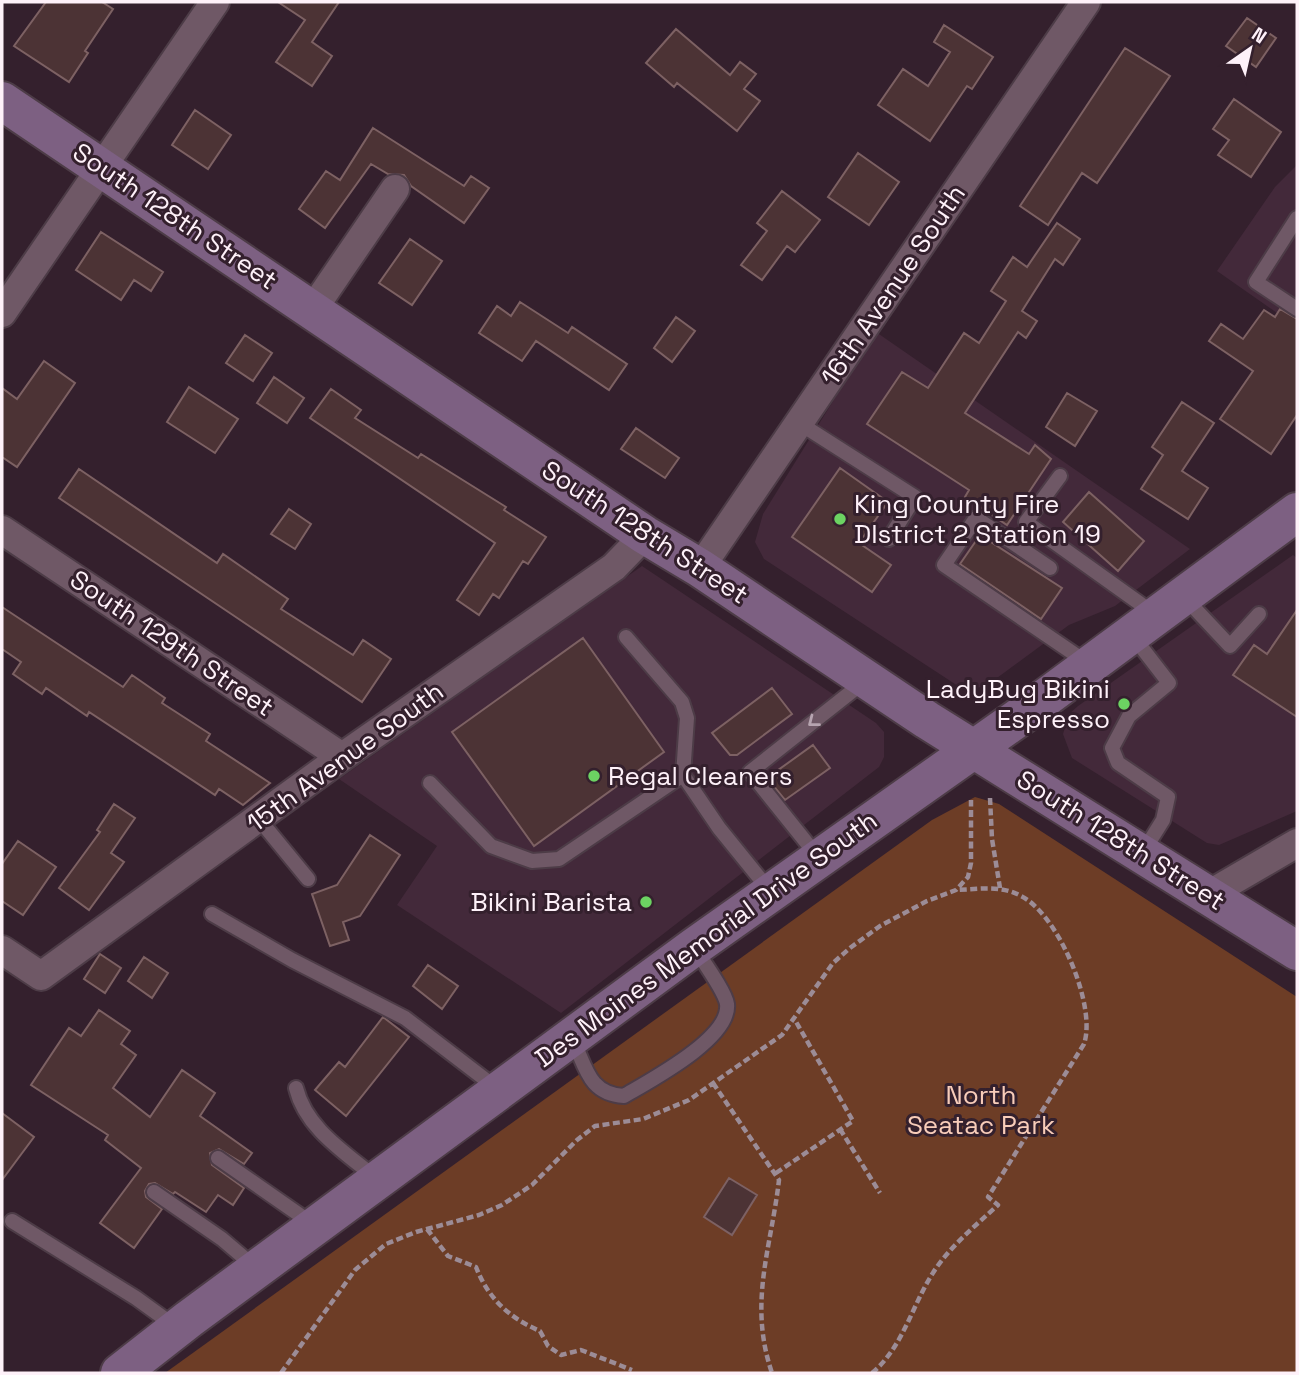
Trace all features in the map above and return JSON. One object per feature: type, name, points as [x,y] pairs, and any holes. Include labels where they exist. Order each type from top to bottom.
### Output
[{"type":"main road","name":"South 128th Street","points":[[2,101],[645,535],[701,568],[866,680],[1297,951]]},
{"type":"main road","name":"Des Moines Memorial Drive South","points":[[120,1373],[177,1328],[694,947],[1090,665],[1297,512]]},
{"type":"street","points":[[2,313],[215,2]]},
{"type":"street","name":"16th Avenue South","points":[[701,568],[1086,2]]},
{"type":"street","points":[[313,309],[395,189]]},
{"type":"street","name":"South 129th Street","points":[[2,530],[342,757]]},
{"type":"street","name":"15th Avenue South","points":[[5,959],[41,976],[342,757],[614,567],[645,535]]},
{"type":"street","points":[[1208,895],[1297,843]]},
{"type":"lane","points":[[1297,218],[1256,282],[1297,309]]},
{"type":"lane","points":[[799,423],[915,497],[889,539]]},
{"type":"lane","points":[[1060,476],[1026,522],[1157,615],[1230,646],[1259,614]]},
{"type":"lane","points":[[1050,568],[976,518],[944,565],[1090,665]]},
{"type":"lane","points":[[1143,853],[1163,820],[1168,797],[1118,763],[1112,748],[1129,716],[1169,683],[1157,615]]},
{"type":"lane","points":[[626,637],[682,702],[687,718],[683,775],[719,828],[771,891]]},
{"type":"lane","points":[[818,858],[750,772],[866,680]]},
{"type":"lane","points":[[430,783],[491,846],[532,861],[559,859],[683,775]]},
{"type":"lane","points":[[258,818],[308,879]]},
{"type":"lane","points":[[212,914],[302,965],[405,1018],[499,1090]]},
{"type":"lane","points":[[572,1037],[594,1083],[602,1092],[624,1096],[708,1040],[725,1021],[727,1003],[694,947]]},
{"type":"lane","points":[[296,1088],[301,1107],[312,1122],[378,1179]]},
{"type":"lane","points":[[218,1158],[315,1226]]},
{"type":"lane","points":[[154,1192],[222,1239],[258,1269]]},
{"type":"lane","points":[[12,1221],[136,1298],[177,1328]]},
{"type":"path","points":[[990,799],[992,839],[1000,888]]},
{"type":"path","points":[[872,1373],[902,1336],[931,1277],[948,1252],[998,1205],[988,1197],[1084,1044],[1089,1029],[1073,970],[1055,929],[1037,906],[1000,888],[956,890]]},
{"type":"path","points":[[776,1173],[853,1121],[795,1020]]},
{"type":"path","points":[[713,1083],[776,1173],[778,1191],[766,1245],[760,1303],[764,1351],[772,1373]]},
{"type":"path","points":[[840,1129],[880,1193]]},
{"type":"path","points":[[427,1229],[448,1256],[476,1267],[484,1288],[492,1297],[520,1322],[540,1331],[548,1346],[561,1355],[581,1350],[632,1370]]},
{"type":"shaded area","points":[[1297,165],[1297,327],[1217,271],[1275,187]]},
{"type":"shaded area","points":[[876,332],[1190,549],[1115,606],[1069,625],[986,686],[976,688],[958,686],[764,559],[755,542],[763,514]]},
{"type":"shaded area","points":[[1293,555],[1297,558],[1297,811],[1219,845],[1207,843],[1072,758],[1063,734],[1069,714],[1078,706]]},
{"type":"shaded area","points":[[642,566],[876,723],[884,732],[884,757],[879,767],[561,1013],[397,905],[437,846],[339,779]]},
{"type":"green space","name":"North Seatac Park","points":[[975,797],[999,804],[1297,997],[1297,1373],[165,1373],[932,820]]},
{"type":"building","points":[[46,2],[102,2],[113,9],[85,51],[88,53],[69,82],[14,46]]},
{"type":"building","points":[[278,2],[339,2],[312,42],[332,56],[312,86],[276,62],[305,20]]},
{"type":"building","points":[[1247,18],[1276,38],[1256,67],[1226,46]]},
{"type":"building","points":[[944,25],[993,57],[972,89],[967,86],[930,141],[878,105],[903,69],[928,86],[950,52],[934,42]]},
{"type":"building","points":[[676,29],[730,75],[740,62],[756,74],[744,89],[760,101],[737,131],[677,83],[674,87],[646,63]]},
{"type":"building","points":[[1125,48],[1170,76],[1097,183],[1082,173],[1048,225],[1020,206]]},
{"type":"building","points":[[1234,99],[1281,132],[1251,177],[1218,155],[1229,140],[1213,129]]},
{"type":"building","points":[[195,110],[231,135],[208,169],[172,145]]},
{"type":"building","points":[[373,128],[464,186],[471,176],[489,188],[464,223],[411,186],[404,175],[388,174],[371,164],[325,228],[299,209],[326,171],[340,180]]},
{"type":"building","points":[[858,153],[899,182],[869,225],[828,197]]},
{"type":"building","points":[[782,191],[820,220],[795,252],[787,246],[762,280],[741,265],[767,231],[757,223]]},
{"type":"building","points":[[1057,223],[1080,239],[1063,265],[1055,259],[1022,311],[1037,321],[1026,338],[1018,332],[965,413],[1029,454],[1035,445],[1051,459],[1007,525],[965,497],[969,490],[867,424],[902,372],[928,388],[964,333],[979,343],[1006,301],[991,291],[1013,257],[1027,267]]},
{"type":"building","points":[[101,232],[163,272],[151,291],[134,280],[121,300],[76,270]]},
{"type":"building","points":[[410,239],[442,261],[412,305],[379,283]]},
{"type":"building","points":[[520,302],[568,333],[572,327],[627,364],[609,390],[536,341],[522,361],[479,333],[497,306],[511,316]]},
{"type":"building","points":[[1280,309],[1297,319],[1297,415],[1271,454],[1220,419],[1253,371],[1209,341],[1221,324],[1243,339],[1264,310],[1275,317]]},
{"type":"building","points":[[676,317],[695,331],[672,362],[654,348]]},
{"type":"building","points":[[245,335],[272,353],[253,381],[226,363]]},
{"type":"building","points":[[44,361],[75,383],[17,467],[2,457],[2,388],[17,399]]},
{"type":"building","points":[[274,377],[304,398],[287,423],[257,403]]},
{"type":"building","points":[[189,387],[238,419],[215,453],[167,422]]},
{"type":"building","points":[[331,389],[361,410],[355,418],[418,458],[421,454],[506,507],[504,510],[546,537],[528,564],[523,561],[499,598],[493,594],[479,615],[457,600],[495,543],[310,418]]},
{"type":"building","points":[[1067,393],[1097,411],[1075,446],[1046,427]]},
{"type":"building","points":[[1182,402],[1214,423],[1182,471],[1208,488],[1188,519],[1141,489],[1163,455],[1152,447]]},
{"type":"building","points":[[636,428],[679,458],[665,478],[621,449]]},
{"type":"building","name":"King County Fire DIstrict 2 Station 19","points":[[840,468],[888,502],[859,543],[891,565],[872,592],[792,537]]},
{"type":"building","points":[[79,469],[217,563],[223,554],[288,599],[281,609],[353,655],[363,640],[391,659],[362,702],[59,498]]},
{"type":"building","points":[[1089,492],[1144,541],[1118,571],[1063,522]]},
{"type":"building","points":[[289,509],[311,524],[295,549],[271,534]]},
{"type":"building","points":[[980,535],[1062,588],[1041,619],[960,564]]},
{"type":"building","points":[[2,607],[123,687],[132,675],[165,698],[162,703],[210,734],[206,741],[270,783],[243,805],[219,789],[215,795],[89,712],[87,716],[46,688],[42,694],[13,674],[21,662],[2,649]]},
{"type":"building","points":[[1297,610],[1297,717],[1233,675],[1254,645],[1267,654]]},
{"type":"building","points":[[583,638],[664,752],[534,846],[452,732]]},
{"type":"building","points":[[772,688],[792,714],[737,755],[730,755],[712,733]]},
{"type":"building","points":[[813,745],[830,768],[785,800],[767,778]]},
{"type":"building","points":[[114,804],[135,818],[111,853],[124,862],[89,910],[59,888],[100,832],[97,830]]},
{"type":"building","points":[[370,835],[400,855],[360,916],[343,922],[349,940],[330,946],[312,894],[337,885]]},
{"type":"building","points":[[18,841],[56,867],[23,915],[2,901],[2,864]]},
{"type":"building","points":[[100,954],[121,968],[105,993],[84,979]]},
{"type":"building","points":[[144,957],[168,973],[152,998],[128,981]]},
{"type":"building","points":[[428,965],[458,986],[442,1009],[413,986]]},
{"type":"building","points":[[99,1010],[130,1031],[121,1044],[136,1055],[113,1088],[150,1117],[182,1070],[215,1093],[200,1116],[252,1153],[244,1164],[219,1149],[210,1153],[212,1165],[244,1188],[233,1205],[218,1195],[206,1212],[175,1192],[173,1194],[155,1183],[149,1184],[145,1191],[146,1197],[162,1209],[134,1248],[100,1223],[141,1168],[105,1140],[108,1135],[31,1085],[69,1028],[81,1036]]},
{"type":"building","points":[[383,1017],[409,1037],[346,1116],[315,1090],[339,1062],[345,1067]]},
{"type":"building","points":[[2,1113],[34,1137],[2,1180]]},
{"type":"building","points":[[729,1178],[757,1195],[732,1235],[704,1217]]},
{"type":"place","name":"King County Fire DIstrict 2 Station 19","points":[[840,519]]},
{"type":"place","name":"LadyBug Bikini Espresso","points":[[1124,704]]},
{"type":"place","name":"Regal Cleaners","points":[[594,776]]},
{"type":"place","name":"Bikini Barista","points":[[646,902]]}]
